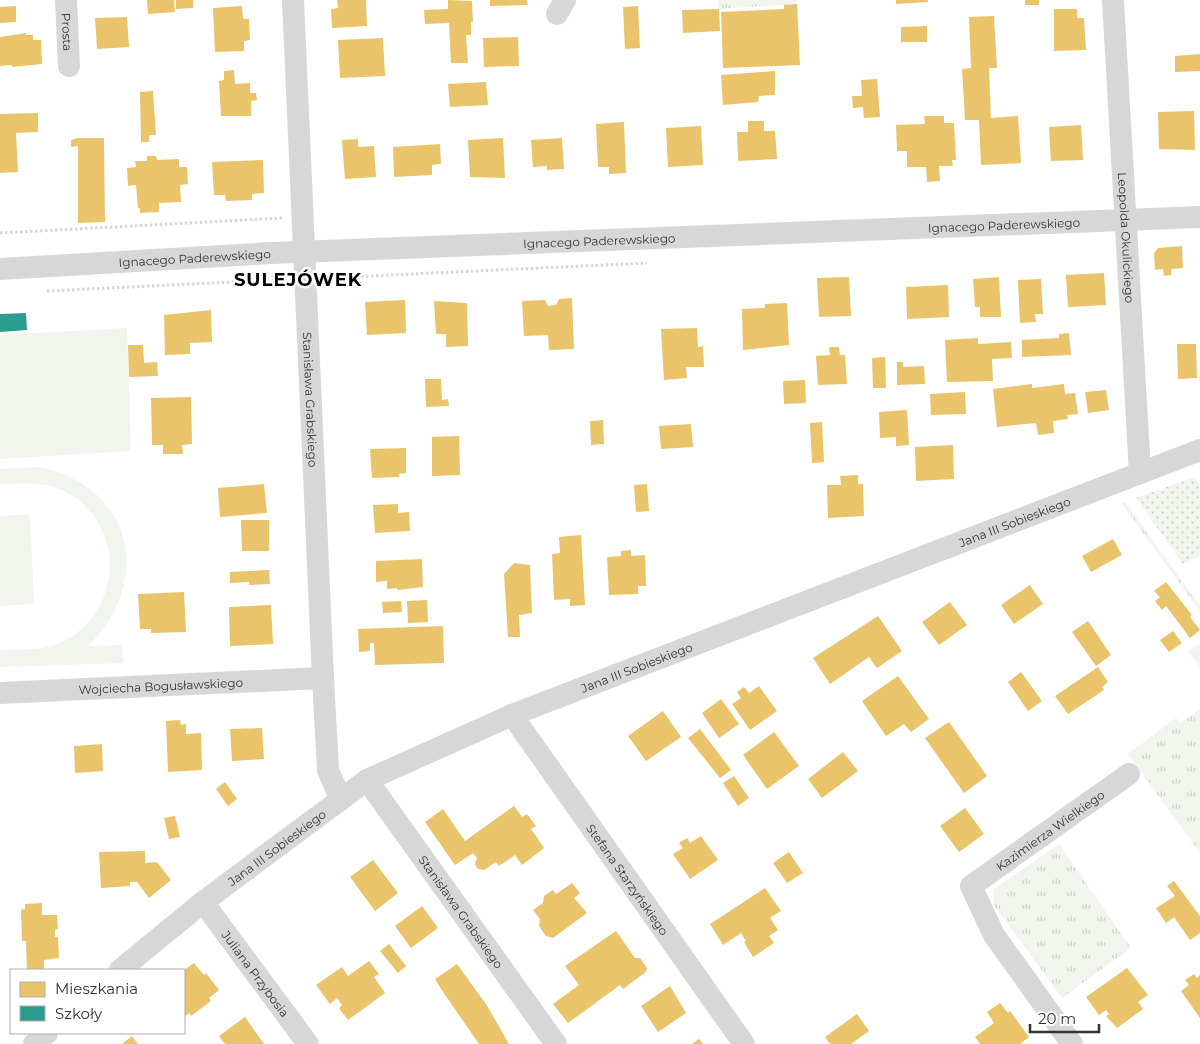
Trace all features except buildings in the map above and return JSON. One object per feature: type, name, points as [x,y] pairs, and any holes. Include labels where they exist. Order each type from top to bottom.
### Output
[{"type":"street","name":"Prosta","points":[[66,0],[69,66]]},
{"type":"street","name":"Stanisława Grabskiego","points":[[293,0],[328,770],[340,798]]},
{"type":"street","name":"Leopolda Okulickiego","points":[[1113,0],[1140,473]]},
{"type":"street","name":"Ignacego Paderewskiego","points":[[0,269],[304,251],[1200,216]]},
{"type":"street","name":"Jana III Sobieskiego","points":[[121,969],[203,902],[340,798],[367,780],[512,715],[1200,450]]},
{"type":"street","name":"Wojciecha Bogusławskiego","points":[[0,693],[323,678]]},
{"type":"street","name":"Stefana Starzyńskiego","points":[[512,715],[744,1044]]},
{"type":"street","name":"Kazimierza Wielkiego","points":[[1072,1044],[994,935],[971,886],[1129,774]]},
{"type":"street","name":"Stanisława Grabskiego","points":[[367,780],[556,1044]]},
{"type":"street","name":"Juliana Przybosia","points":[[203,902],[308,1044]]},
{"type":"street","points":[[34,1044],[46,1034]]},
{"type":"path","points":[[0,233],[304,217]]},
{"type":"path","points":[[322,278],[648,263]]},
{"type":"path","points":[[45,291],[274,280]]},
{"type":"green space","points":[[718,0],[797,0],[797,4],[719,9]]},
{"type":"green space","points":[[127,328],[131,451],[0,459],[0,335]]},
{"type":"green space","points":[[39,467],[71,477],[96,494],[113,515],[124,539],[126,566],[121,593],[109,620],[88,646],[122,645],[123,663],[0,667],[0,650],[53,646],[81,630],[96,612],[106,591],[110,568],[107,545],[99,524],[85,505],[64,491],[48,486],[0,484],[0,469]]},
{"type":"green space","points":[[1194,477],[1200,486],[1200,555],[1183,564],[1136,498]]},
{"type":"green space","points":[[1125,502],[1200,606],[1200,611],[1121,503]]},
{"type":"green space","points":[[30,514],[34,604],[0,606],[0,516]]},
{"type":"green space","points":[[1200,644],[1200,667],[1189,652]]},
{"type":"green space","points":[[1200,709],[1200,853],[1128,754],[1176,718],[1180,723]]},
{"type":"green space","points":[[1059,844],[1131,948],[1062,998],[993,904],[994,889]]},
{"type":"district","name":"SULEJÓWEK","points":[[298,280]]}]
